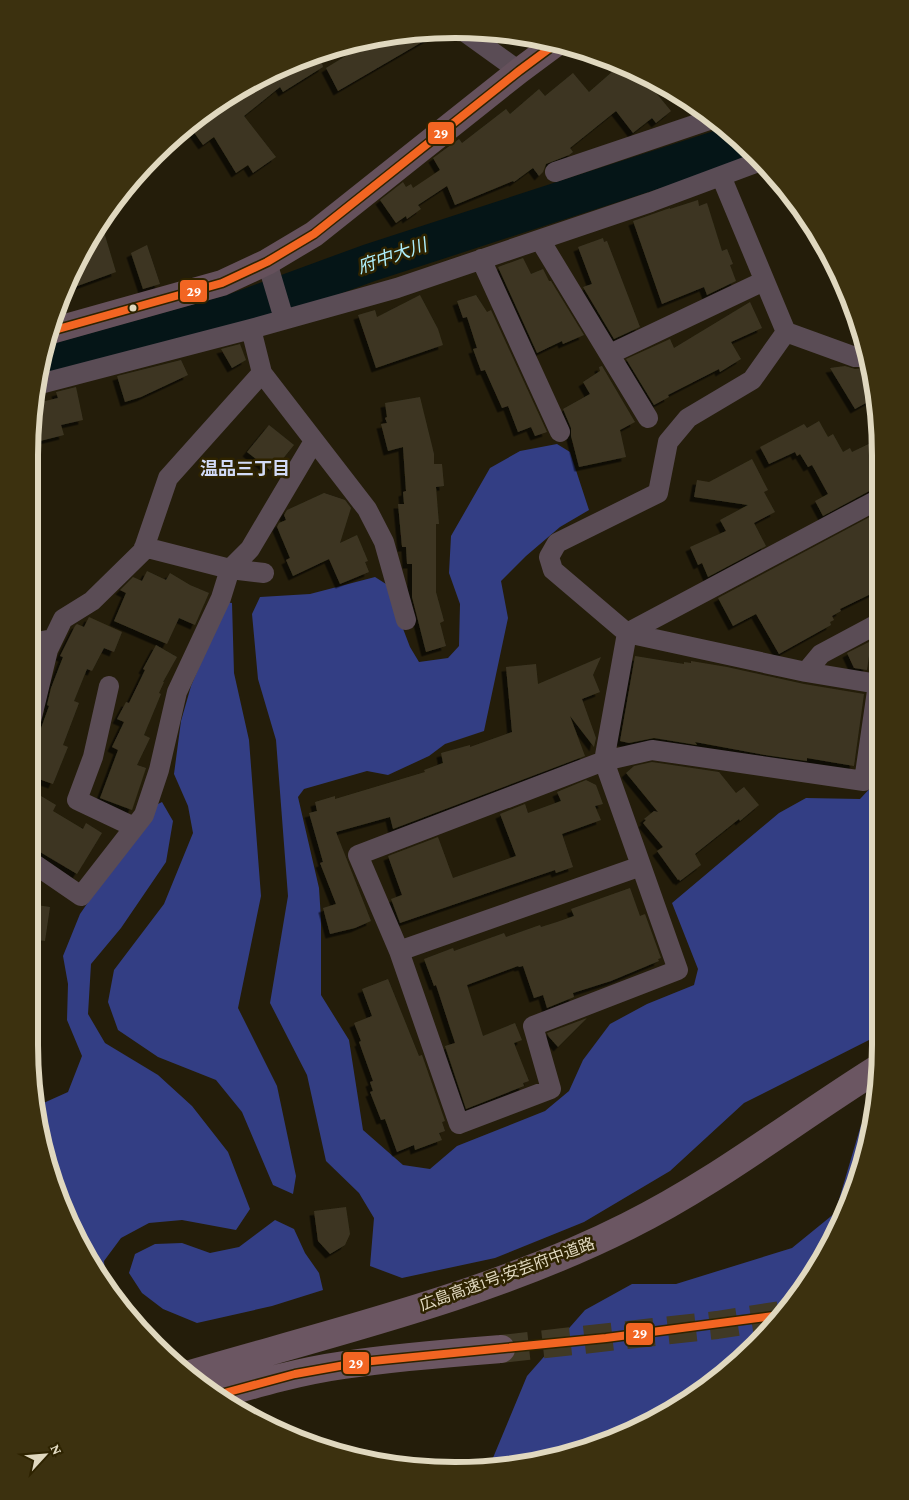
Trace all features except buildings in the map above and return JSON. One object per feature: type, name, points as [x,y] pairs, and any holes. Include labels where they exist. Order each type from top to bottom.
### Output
[{"type":"highway","name":"広島高速1号;安芸府中道路","points":[[196,1372],[405,1312],[518,1273],[583,1248],[673,1202],[871,1073]]},
{"type":"highway","points":[[224,1393],[342,1365],[393,1358],[501,1348]]},
{"type":"main road","points":[[58,326],[222,283],[267,262],[314,234],[549,49]]},
{"type":"street","points":[[473,38],[519,72]]},
{"type":"street","points":[[555,172],[705,122]]},
{"type":"street","points":[[44,382],[251,329],[397,288],[651,202],[753,164]]},
{"type":"street","points":[[720,176],[786,332],[859,357]]},
{"type":"street","points":[[540,240],[648,418]]},
{"type":"street","points":[[481,259],[560,432]]},
{"type":"street","points":[[267,262],[284,319]]},
{"type":"street","points":[[610,354],[764,281]]},
{"type":"street","points":[[251,329],[262,373],[367,509],[384,542],[406,620]]},
{"type":"street","points":[[786,332],[752,380],[688,418],[668,442],[658,493],[557,543],[549,558],[553,570],[627,633],[806,672],[872,683]]},
{"type":"street","points":[[38,691],[48,650],[63,619],[92,601],[143,550],[168,478],[262,373]]},
{"type":"street","points":[[38,866],[81,896],[144,814],[159,770],[177,692],[221,598],[230,569],[250,549],[314,441]]},
{"type":"street","points":[[627,633],[872,503]]},
{"type":"street","points":[[144,548],[230,569],[264,573]]},
{"type":"street","points":[[806,672],[821,654],[872,626]]},
{"type":"street","points":[[627,633],[604,761],[678,970],[533,1026],[551,1089],[459,1124],[400,951],[358,855],[604,761],[652,750],[864,781],[872,726]]},
{"type":"street","points":[[38,642],[53,639]]},
{"type":"street","points":[[109,686],[93,757],[77,800],[134,827]]},
{"type":"street","points":[[400,951],[641,866]]},
{"type":"shaded area","points":[[557,444],[570,452],[589,510],[560,527],[526,556],[501,581],[508,618],[484,731],[445,744],[429,756],[388,775],[367,771],[304,789],[298,797],[319,888],[321,995],[349,1040],[363,1130],[403,1165],[430,1169],[457,1146],[545,1111],[569,1091],[583,1060],[610,1024],[647,1004],[694,985],[698,969],[672,903],[779,813],[806,798],[860,799],[872,786],[872,1039],[744,1103],[670,1171],[584,1222],[495,1258],[402,1278],[370,1266],[374,1218],[359,1193],[326,1161],[307,1075],[270,1003],[288,896],[276,740],[258,679],[252,614],[260,597],[310,594],[375,577],[386,584],[410,647],[419,662],[448,658],[459,646],[460,604],[449,573],[451,536],[490,468],[520,451]]},
{"type":"shaded area","points":[[226,602],[232,603],[234,673],[249,740],[261,896],[238,1008],[277,1086],[296,1176],[293,1194],[273,1185],[242,1112],[216,1080],[158,1057],[118,1030],[108,1002],[114,970],[164,904],[193,833],[188,806],[174,774],[181,721],[191,686]]},
{"type":"shaded area","points":[[162,802],[173,821],[166,862],[121,928],[91,964],[88,1014],[105,1043],[158,1075],[192,1106],[228,1152],[250,1209],[236,1230],[182,1220],[149,1223],[121,1238],[104,1261],[105,1272],[93,1254],[69,1205],[52,1153],[42,1104],[68,1092],[82,1056],[67,1020],[68,984],[63,956],[80,914],[154,806]]},
{"type":"shaded area","points":[[864,1123],[849,1180],[840,1205],[816,1254],[768,1320],[729,1359],[663,1407],[614,1431],[562,1448],[492,1461],[527,1376],[585,1310],[632,1284],[676,1284],[792,1248],[835,1213],[861,1125]]},
{"type":"shaded area","points":[[275,1220],[294,1229],[305,1253],[319,1273],[323,1290],[272,1306],[197,1323],[163,1309],[142,1293],[129,1273],[135,1254],[155,1244],[182,1243],[210,1253],[239,1247]]},
{"type":"waterway","name":"府中大川","points":[[49,362],[65,360],[233,313],[369,263],[733,145]]},
{"type":"tunnel","points":[[501,1349],[717,1325],[771,1317]]},
{"type":"transit line","name":"29","points":[[57,329],[222,283],[267,262],[314,234],[549,49]]},
{"type":"transit line","name":"29","points":[[225,1393],[295,1374],[362,1362],[606,1338],[771,1316]]},
{"type":"district","name":"温品三丁目","points":[[245,469]]}]
